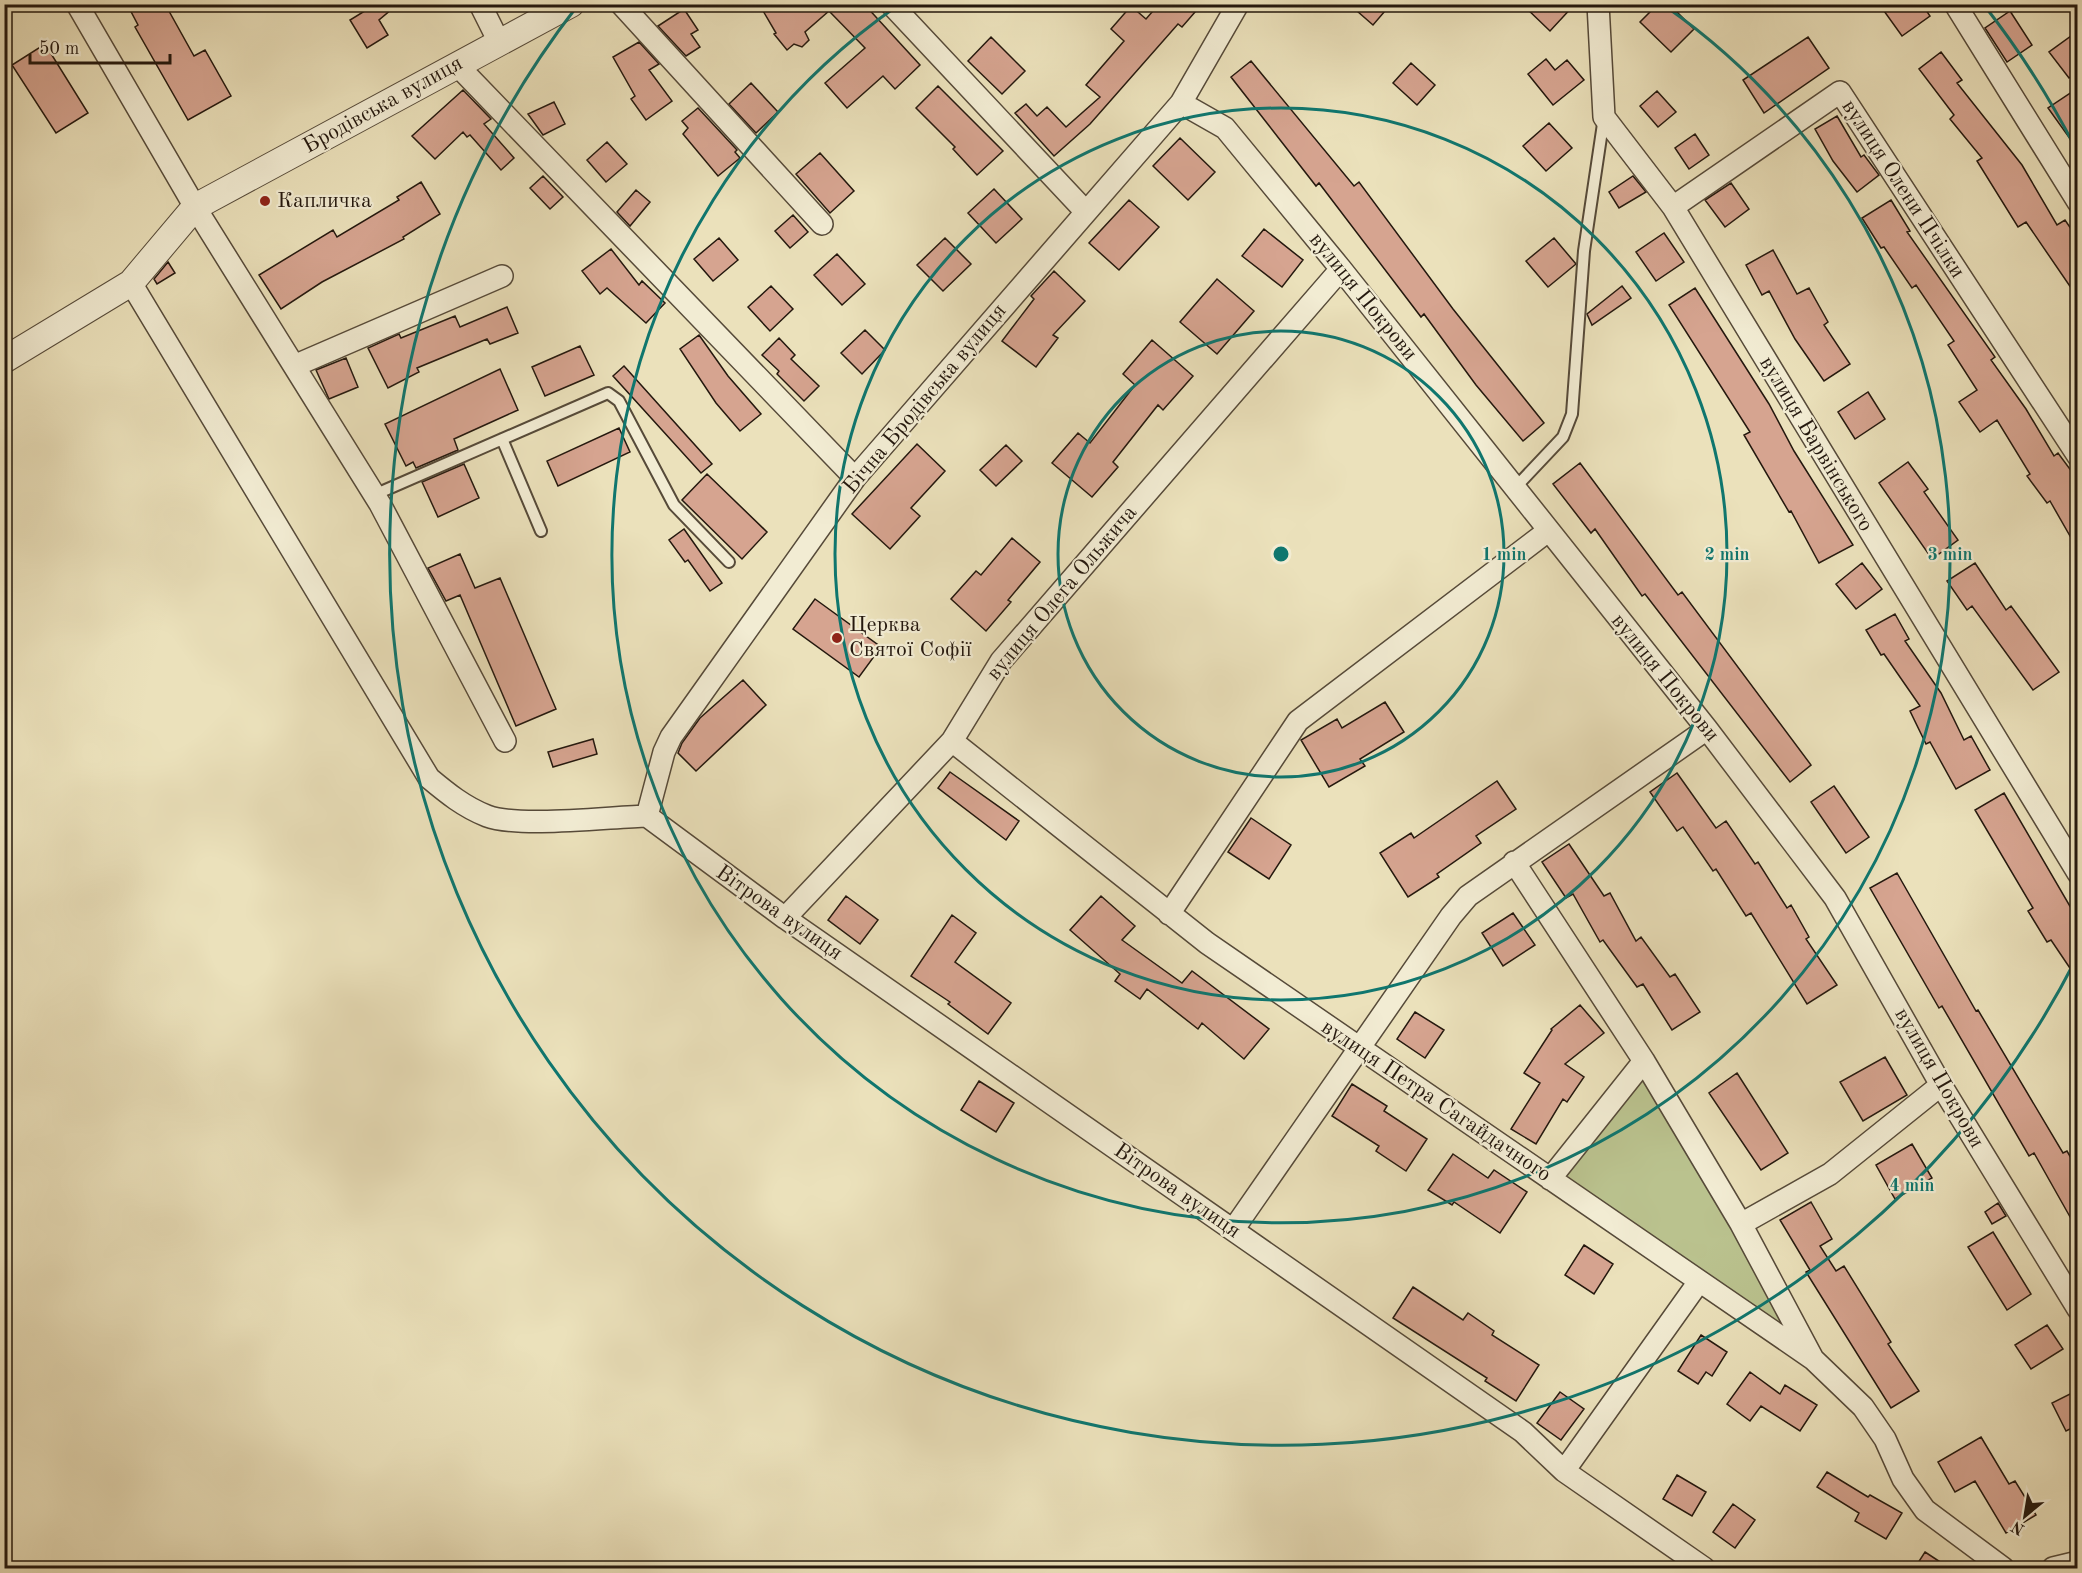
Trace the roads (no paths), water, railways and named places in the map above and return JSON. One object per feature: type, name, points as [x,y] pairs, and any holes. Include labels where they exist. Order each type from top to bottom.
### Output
[{"type":"street","points":[[77,4],[195,207],[374,495],[505,741]]},
{"type":"street","points":[[480,4],[499,42]]},
{"type":"street","name":"Бродівська вулиця","points":[[195,207],[571,4]]},
{"type":"street","points":[[621,4],[822,224]]},
{"type":"street","points":[[891,4],[1086,212]]},
{"type":"street","name":"Бічна Бродівська вулиця","points":[[647,816],[664,752],[671,736],[855,478],[1181,103],[1238,4]]},
{"type":"street","points":[[1598,4],[1604,117]]},
{"type":"street","points":[[1955,4],[2078,202]]},
{"type":"street","points":[[457,65],[855,478]]},
{"type":"street","name":"вулиця Олени Пчілки","points":[[1672,207],[1840,92],[2078,456]]},
{"type":"street","name":"вулиця Покрови","points":[[1181,103],[1225,128],[1341,269],[1707,729],[1835,898],[1941,1085],[2078,1309]]},
{"type":"street","name":"вулиця Барвінського","points":[[1604,117],[1672,207],[2078,873]]},
{"type":"street","points":[[4,360],[131,283],[195,207]]},
{"type":"street","name":"вулиця Олега Ольжича","points":[[785,918],[952,741],[1001,661],[1341,269]]},
{"type":"street","points":[[294,366],[502,276]]},
{"type":"street","points":[[131,283],[429,778],[455,800],[488,816],[512,821],[647,816]]},
{"type":"street","points":[[1169,914],[1299,721],[1548,531]]},
{"type":"street","points":[[1233,1230],[1451,916],[1468,896],[1707,729]]},
{"type":"street","name":"вулиця Петра Сагайдачного","points":[[952,741],[1065,834],[1207,943],[1698,1283],[1813,1359]]},
{"type":"street","name":"Вітрова вулиця","points":[[647,816],[785,918],[1523,1432],[1564,1471],[1704,1569]]},
{"type":"street","points":[[1514,862],[1644,1061],[1741,1224],[1813,1359],[1863,1407],[1885,1439],[1903,1479],[1925,1510],[2002,1569]]},
{"type":"street","points":[[1550,1179],[1644,1061]]},
{"type":"street","points":[[1741,1224],[1830,1174],[1941,1085]]},
{"type":"street","points":[[1564,1471],[1698,1283]]},
{"type":"street","points":[[2053,1569],[2078,1562]]},
{"type":"lane","points":[[1514,489],[1563,437],[1572,414],[1584,251],[1604,117]]},
{"type":"lane","points":[[374,495],[601,395],[615,396],[674,505],[729,562]]},
{"type":"lane","points":[[502,439],[541,531]]},
{"type":"place","name":"Капличка","points":[[265,201]]},
{"type":"place","name":"Церква Святої Софії","points":[[837,638]]}]
